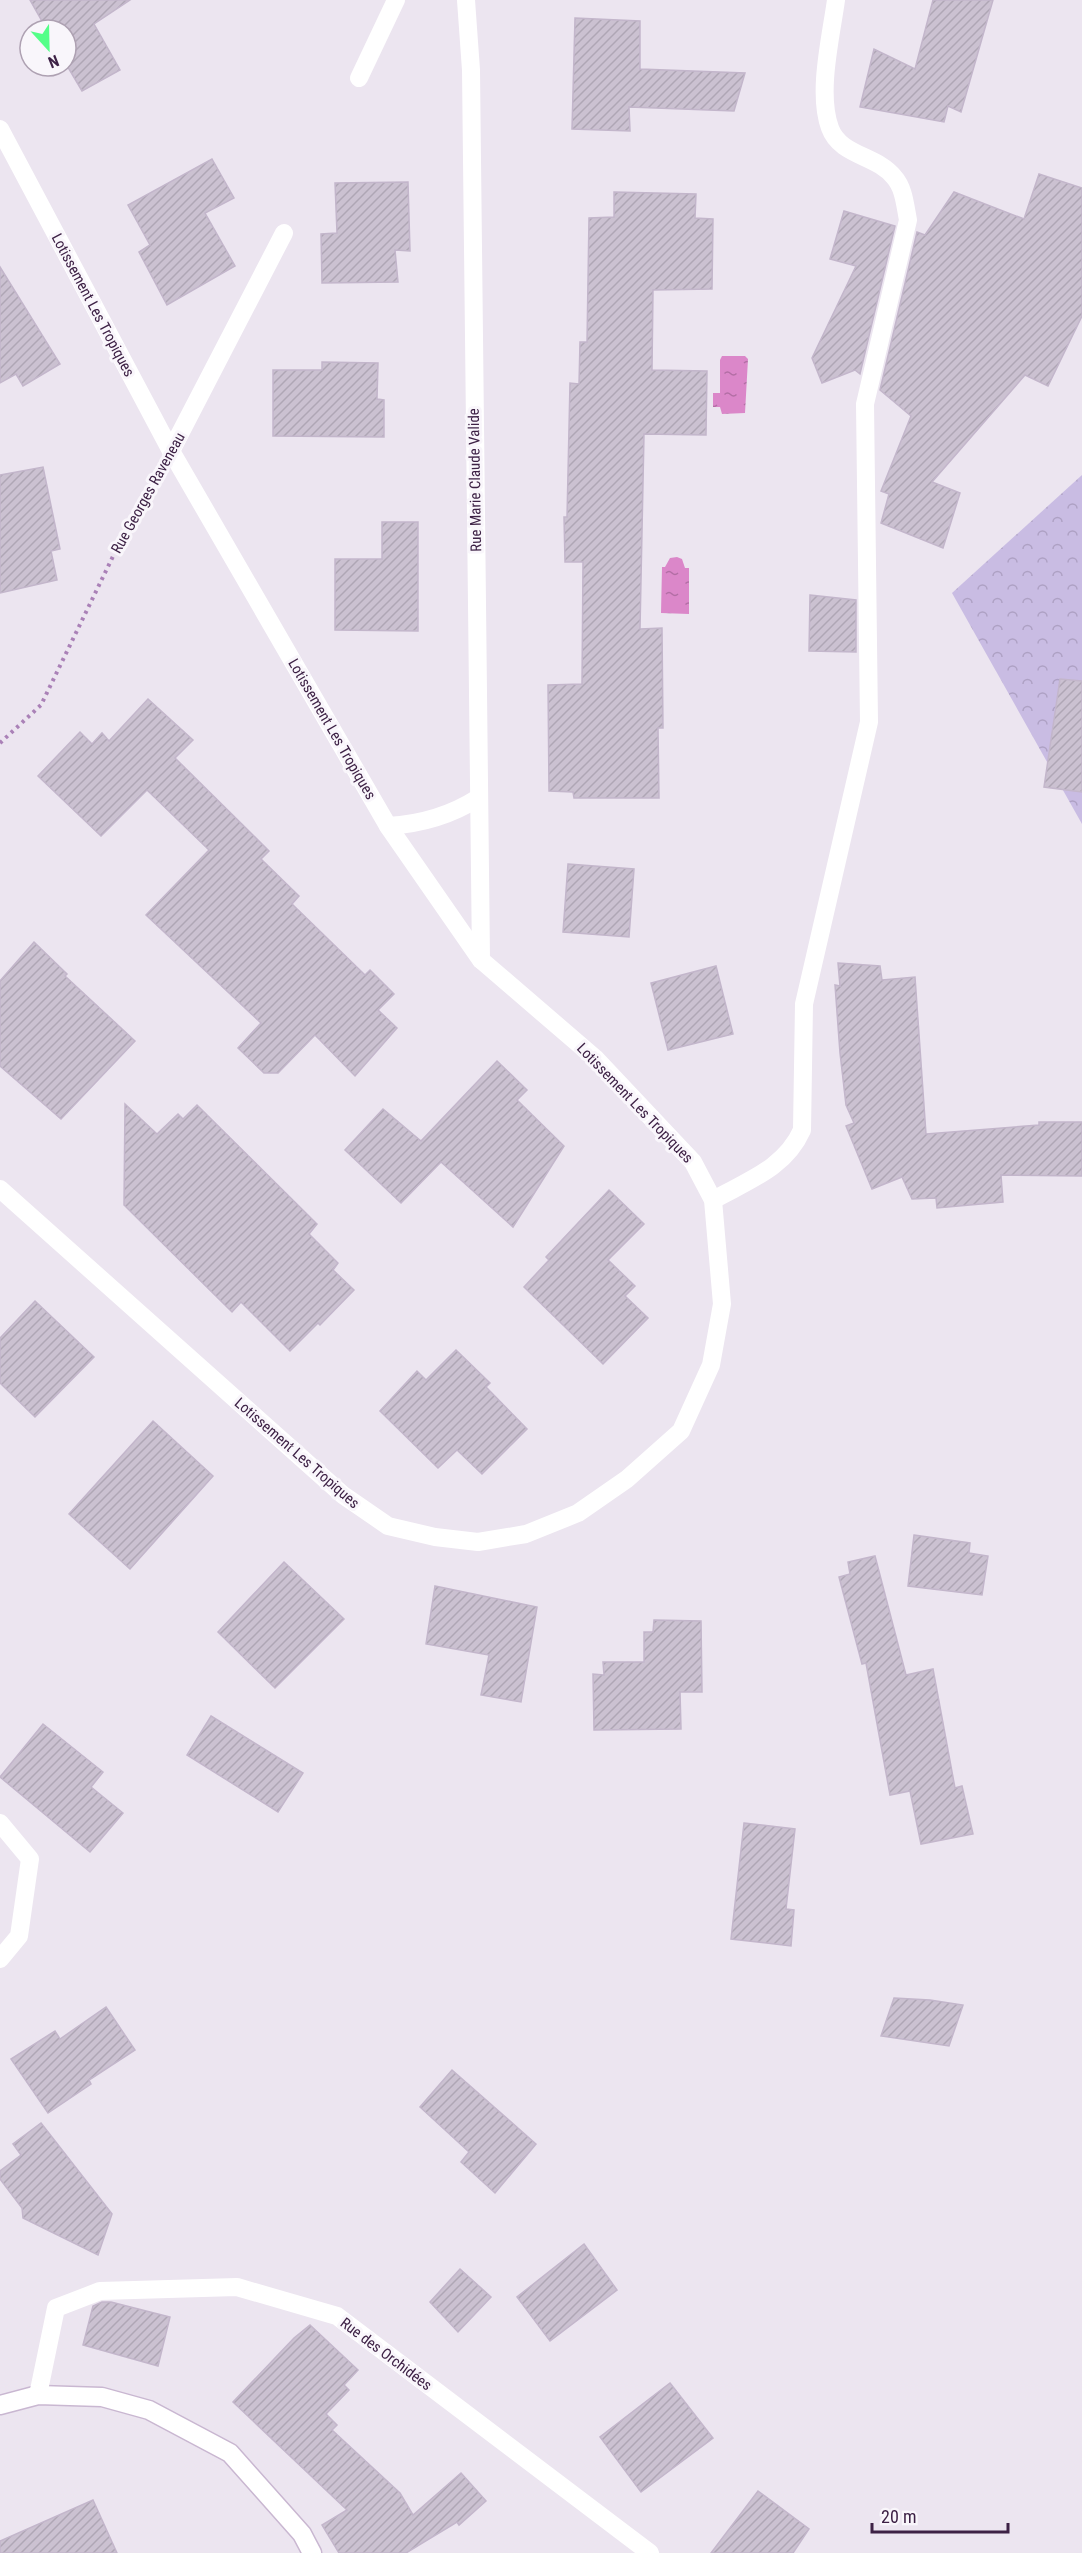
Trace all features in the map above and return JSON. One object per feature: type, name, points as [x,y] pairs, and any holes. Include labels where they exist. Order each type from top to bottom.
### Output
[{"type":"street","points":[[359,78],[396,0]]},
{"type":"street","name":"Rue Marie Claude Valide","points":[[466,0],[471,70],[481,960]]},
{"type":"street","points":[[713,1200],[780,1162],[795,1147],[802,1130],[804,1004],[869,722],[865,404],[908,220],[903,195],[895,177],[880,163],[841,145],[830,129],[825,93],[836,0]]},
{"type":"street","name":"Lotissement Les Tropiques","points":[[0,129],[171,451],[388,826],[481,960],[595,1058],[693,1162],[713,1200],[722,1304],[711,1365],[681,1431],[627,1479],[578,1513],[526,1534],[478,1542],[435,1537],[388,1526],[343,1495],[0,1189]]},
{"type":"street","name":"Rue Georges Raveneau","points":[[171,451],[284,233]]},
{"type":"street","points":[[388,826],[418,823],[446,815],[478,798]]},
{"type":"street","points":[[0,1823],[30,1859],[19,1936],[0,1959]]},
{"type":"street","name":"Rue des Orchidées","points":[[38,2394],[56,2308],[100,2291],[237,2287],[337,2316],[650,2553]]},
{"type":"street","points":[[0,2405],[38,2394],[102,2397],[149,2410],[230,2453],[302,2534],[312,2553]]},
{"type":"path","name":"Rue Georges Raveneau","points":[[0,743],[41,705],[117,549],[171,451]]},
{"type":"green space","points":[[1082,475],[1082,824],[952,593]]},
{"type":"water","points":[[722,356],[745,356],[748,359],[745,413],[722,414],[720,407],[713,407],[713,393],[720,393]]},
{"type":"water","points":[[670,558],[682,559],[685,568],[689,568],[689,614],[661,613],[662,567],[665,567]]},
{"type":"building","points":[[30,0],[130,0],[94,24],[120,70],[82,91],[74,78],[78,78],[78,18],[40,18]]},
{"type":"building","points":[[933,0],[993,0],[961,112],[948,106],[944,122],[860,107],[874,49],[915,69]]},
{"type":"building","points":[[575,18],[640,21],[640,69],[745,73],[734,111],[629,107],[630,131],[572,129]]},
{"type":"building","points":[[212,159],[234,198],[205,213],[235,266],[167,305],[139,252],[150,245],[128,205]]},
{"type":"building","points":[[1039,174],[1082,188],[1082,316],[1048,386],[1025,375],[932,482],[960,493],[943,548],[881,523],[889,494],[881,491],[911,416],[880,390],[917,232],[925,235],[954,192],[1024,219]]},
{"type":"building","points":[[408,182],[410,251],[395,250],[398,282],[322,283],[321,234],[337,233],[335,183]]},
{"type":"building","points":[[614,192],[696,194],[695,218],[713,219],[712,289],[653,290],[652,370],[707,371],[706,435],[644,434],[640,629],[662,628],[663,728],[658,728],[659,798],[574,798],[573,792],[549,791],[548,685],[582,684],[583,562],[565,562],[564,517],[567,517],[570,383],[579,384],[580,342],[587,342],[589,218],[614,217]]},
{"type":"building","points":[[844,211],[895,226],[860,374],[855,370],[822,383],[812,358],[856,266],[830,259]]},
{"type":"building","points":[[0,267],[60,364],[23,386],[16,374],[0,383]]},
{"type":"building","points":[[322,362],[378,363],[377,399],[384,400],[384,437],[273,436],[273,370],[322,370]]},
{"type":"building","points":[[43,467],[60,549],[51,551],[57,580],[0,593],[0,475]]},
{"type":"building","points":[[382,522],[418,522],[418,631],[335,630],[335,559],[382,559]]},
{"type":"building","points":[[810,595],[856,600],[856,652],[809,651]]},
{"type":"building","points":[[1060,679],[1082,681],[1082,792],[1044,787]]},
{"type":"building","points":[[148,699],[193,740],[175,758],[269,851],[261,859],[299,896],[292,904],[365,975],[370,970],[394,994],[378,1010],[397,1028],[355,1076],[315,1035],[278,1073],[264,1073],[238,1048],[261,1023],[146,915],[209,850],[147,790],[101,836],[38,776],[80,732],[92,744],[102,733],[109,741]]},
{"type":"building","points":[[568,864],[634,869],[629,937],[563,932]]},
{"type":"building","points":[[34,942],[67,974],[65,976],[135,1041],[61,1119],[0,1066],[0,981]]},
{"type":"building","points":[[838,963],[880,966],[882,980],[915,977],[926,1134],[1039,1125],[1039,1122],[1082,1122],[1082,1176],[1001,1175],[1003,1202],[937,1208],[936,1198],[912,1199],[902,1177],[872,1189],[846,1126],[854,1123],[846,1105],[840,1053],[835,985],[840,986]]},
{"type":"building","points":[[716,966],[733,1034],[668,1050],[651,983]]},
{"type":"building","points":[[497,1061],[527,1090],[517,1100],[564,1146],[513,1227],[441,1162],[401,1203],[345,1150],[383,1109],[421,1141]]},
{"type":"building","points":[[125,1104],[157,1134],[178,1114],[183,1119],[197,1105],[317,1224],[309,1234],[338,1263],[333,1270],[354,1290],[320,1325],[318,1323],[290,1351],[241,1302],[232,1312],[124,1205]]},
{"type":"building","points":[[609,1190],[644,1224],[608,1260],[635,1286],[625,1296],[648,1318],[603,1364],[524,1287],[549,1260],[546,1257]]},
{"type":"building","points":[[35,1301],[94,1357],[35,1417],[0,1383],[0,1338]]},
{"type":"building","points":[[456,1350],[490,1383],[486,1387],[527,1429],[482,1474],[457,1450],[438,1468],[380,1411],[417,1371],[426,1380]]},
{"type":"building","points":[[153,1421],[213,1476],[130,1569],[69,1514]]},
{"type":"building","points":[[914,1535],[970,1543],[969,1553],[988,1556],[982,1595],[908,1586]]},
{"type":"building","points":[[875,1556],[906,1675],[933,1669],[955,1788],[962,1786],[973,1834],[921,1844],[910,1791],[890,1795],[866,1663],[862,1664],[839,1577],[850,1574],[848,1562]]},
{"type":"building","points":[[284,1562],[344,1619],[275,1688],[218,1632]]},
{"type":"building","points":[[435,1586],[537,1607],[521,1702],[481,1695],[489,1655],[426,1644]]},
{"type":"building","points":[[654,1620],[701,1621],[702,1692],[680,1692],[681,1729],[594,1730],[593,1674],[604,1675],[603,1662],[644,1662],[644,1632],[653,1632]]},
{"type":"building","points":[[211,1716],[303,1773],[278,1812],[187,1755]]},
{"type":"building","points":[[43,1724],[103,1772],[91,1787],[123,1813],[90,1852],[0,1777]]},
{"type":"building","points":[[744,1823],[795,1829],[786,1909],[794,1910],[791,1946],[731,1939]]},
{"type":"building","points":[[894,1998],[963,2005],[949,2046],[881,2036]]},
{"type":"building","points":[[106,2007],[135,2050],[89,2080],[91,2084],[48,2113],[11,2059],[55,2031],[60,2039]]},
{"type":"building","points":[[452,2070],[536,2144],[495,2193],[461,2162],[469,2152],[420,2107]]},
{"type":"building","points":[[41,2123],[112,2214],[98,2255],[23,2218],[22,2208],[0,2179],[0,2171],[21,2155],[13,2144]]},
{"type":"building","points":[[584,2244],[617,2290],[550,2341],[517,2297]]},
{"type":"building","points":[[460,2269],[491,2297],[458,2332],[430,2302]]},
{"type":"building","points":[[102,2302],[111,2302],[170,2317],[158,2366],[83,2345],[93,2306]]},
{"type":"building","points":[[310,2325],[358,2370],[344,2385],[349,2390],[326,2414],[337,2425],[332,2430],[400,2493],[413,2515],[461,2473],[486,2501],[459,2525],[457,2522],[406,2553],[339,2553],[322,2525],[347,2510],[233,2402],[294,2338]]},
{"type":"building","points":[[670,2383],[713,2438],[641,2492],[600,2437]]},
{"type":"building","points":[[758,2491],[809,2529],[793,2553],[711,2553]]},
{"type":"building","points":[[93,2500],[117,2553],[0,2553],[0,2541]]}]
